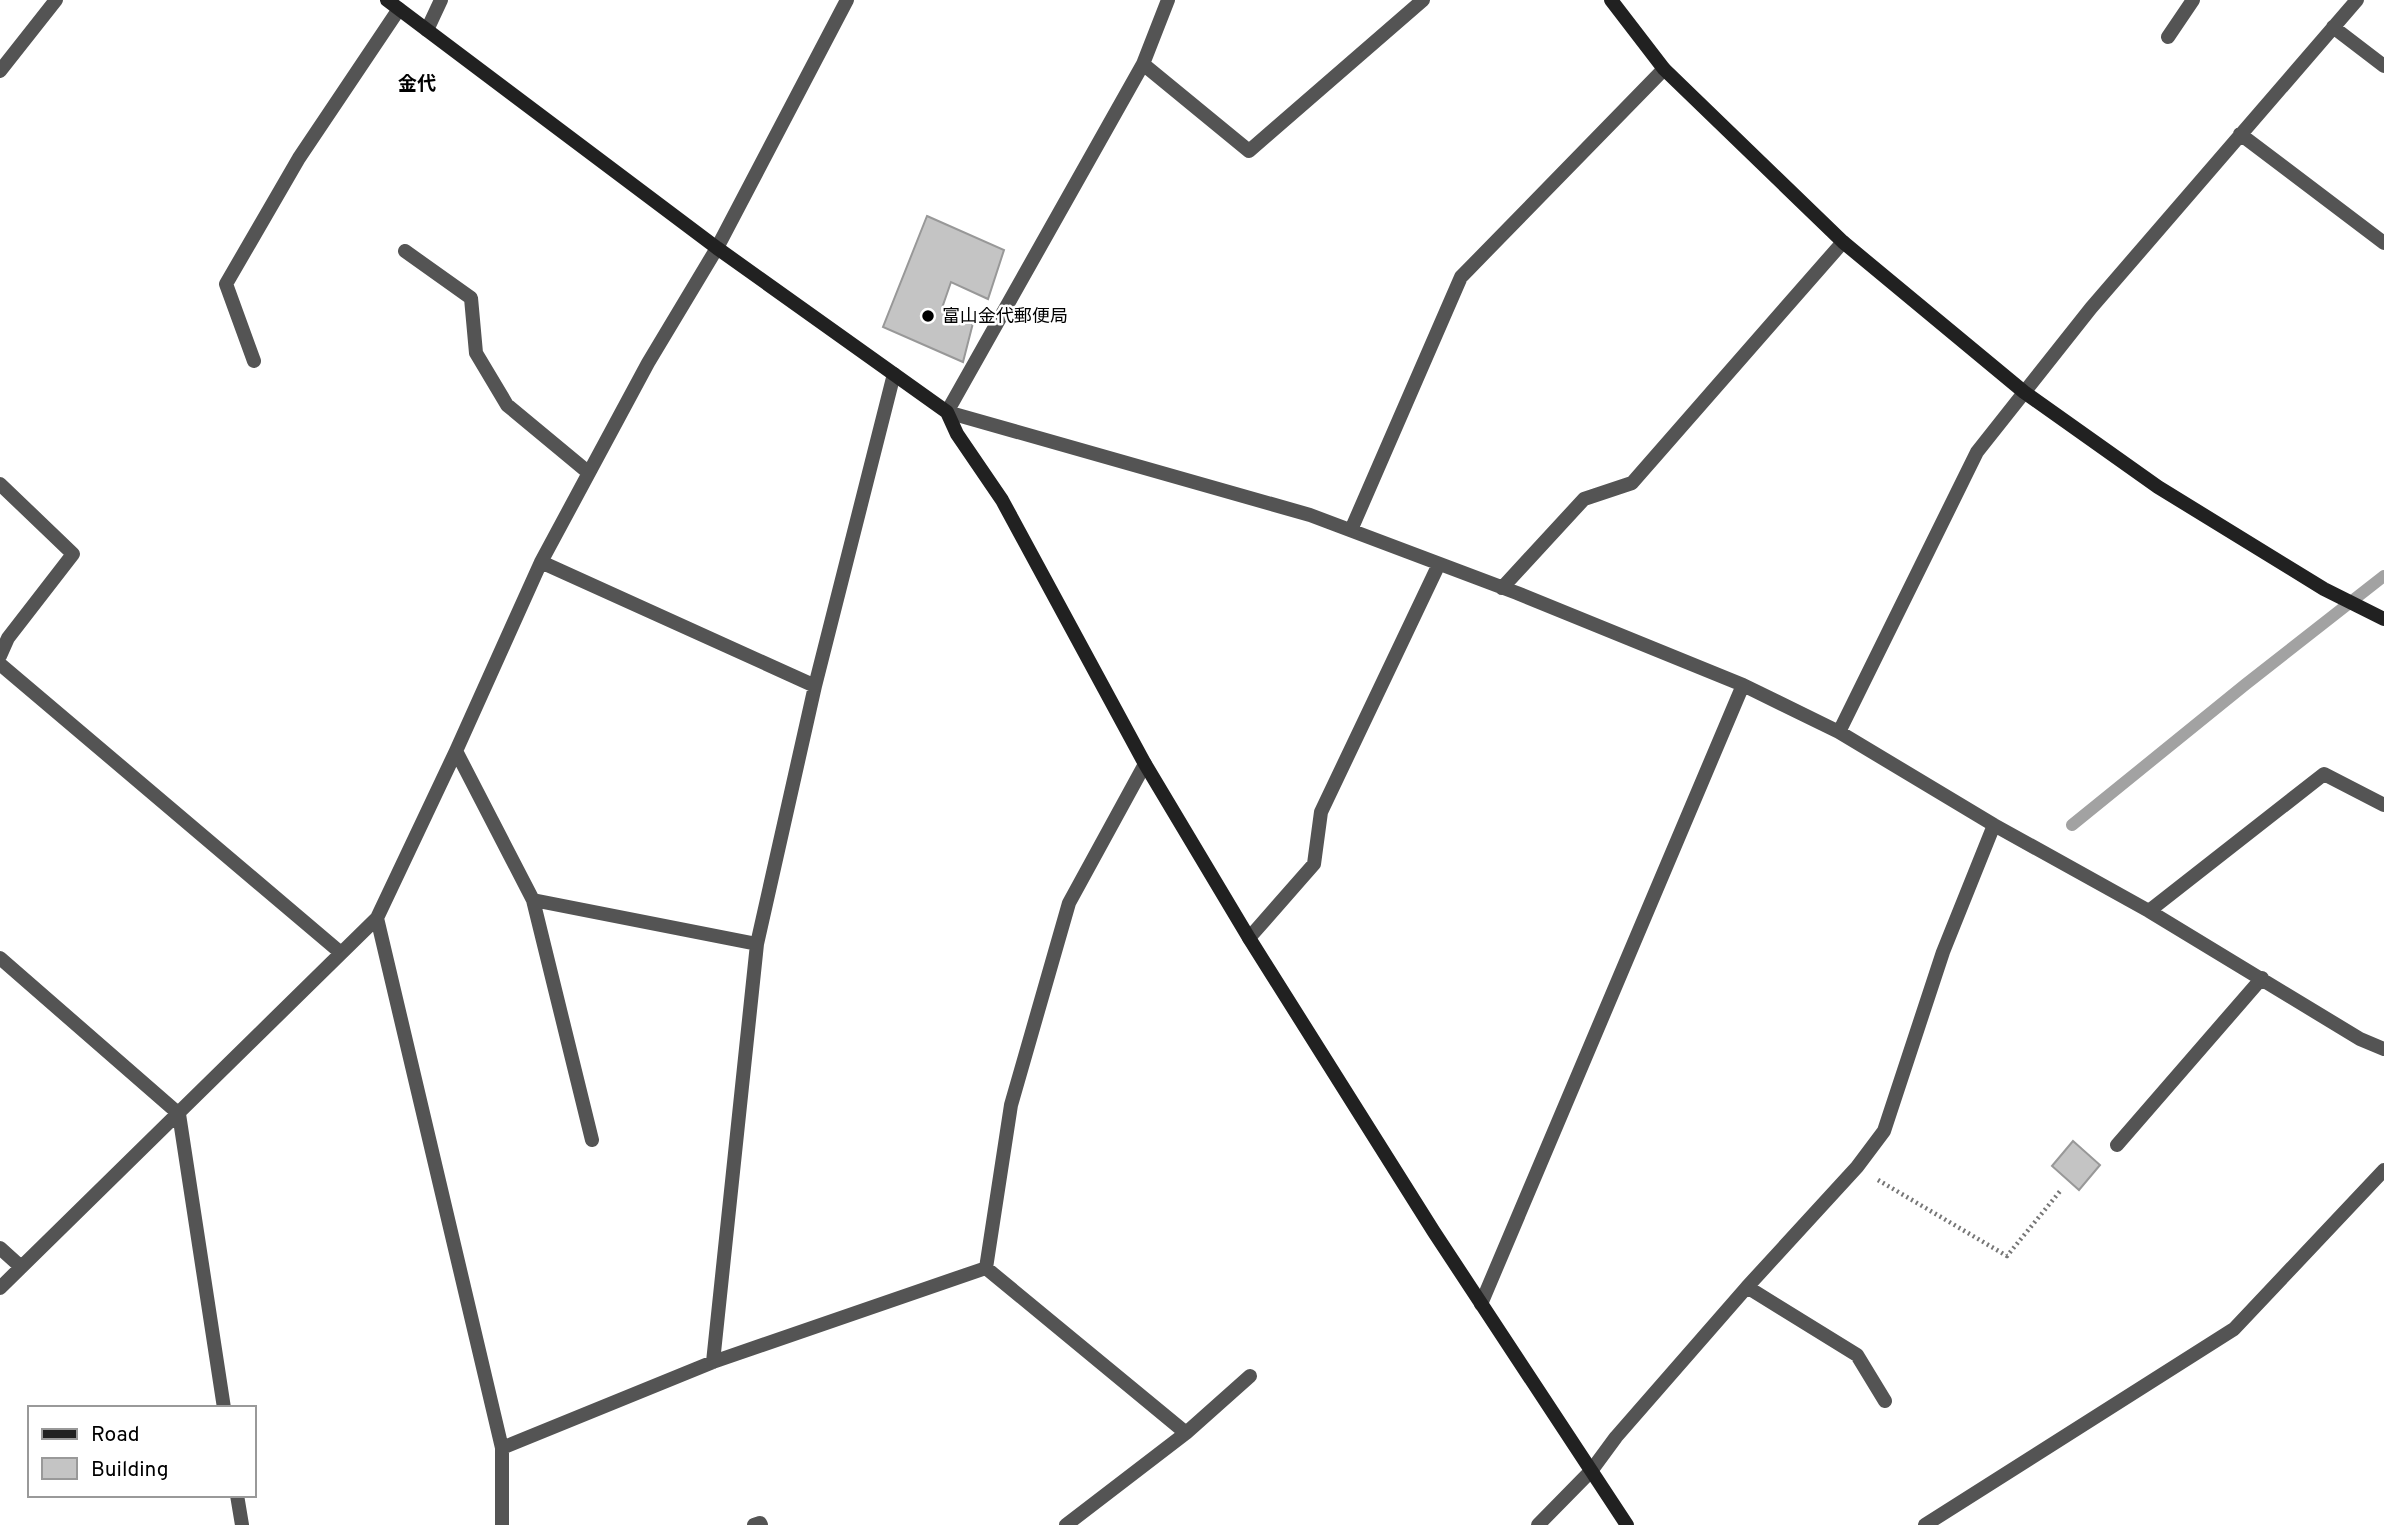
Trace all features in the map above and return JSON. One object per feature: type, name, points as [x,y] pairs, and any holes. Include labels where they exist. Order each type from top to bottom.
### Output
[{"type":"street","points":[[427,30],[442,0]]},
{"type":"street","points":[[0,1288],[377,918],[541,562],[648,363],[717,248],[847,0]]},
{"type":"street","points":[[947,412],[1143,64],[1168,0]]},
{"type":"street","points":[[1143,64],[1249,151],[1423,0]]},
{"type":"street","points":[[1611,0],[1664,69],[1843,242],[2024,392],[2158,487],[2324,589],[2384,619]]},
{"type":"street","points":[[2168,37],[2193,0]]},
{"type":"street","points":[[1839,732],[1977,452],[2091,308],[2357,0]]},
{"type":"street","points":[[0,71],[52,1]]},
{"type":"street","points":[[254,361],[226,284],[393,4],[717,248],[947,412],[1310,515],[1502,587],[1743,685],[1839,732],[1994,825],[2149,911],[2360,1039],[2384,1049]]},
{"type":"street","points":[[2333,27],[2384,66]]},
{"type":"street","points":[[1351,530],[1461,277],[1664,69]]},
{"type":"street","points":[[2240,134],[2384,243]]},
{"type":"street","points":[[1502,587],[1584,499],[1632,483],[1843,242]]},
{"type":"street","points":[[405,251],[471,298],[476,353],[507,405],[589,473]]},
{"type":"street","points":[[713,1362],[757,944],[815,687],[894,374]]},
{"type":"street","points":[[947,412],[957,434],[1002,500],[1145,764],[1249,938],[1481,1304],[1627,1525]]},
{"type":"street","points":[[0,484],[73,554],[8,638],[0,656]]},
{"type":"street","points":[[541,562],[815,687]]},
{"type":"street","points":[[1249,938],[1314,864],[1321,812],[1439,564]]},
{"type":"street","points":[[0,664],[341,953]]},
{"type":"street","points":[[1481,1304],[1743,685]]},
{"type":"street","points":[[456,751],[534,901],[592,1140]]},
{"type":"street","points":[[986,1268],[1010,1105],[1069,902],[1145,764]]},
{"type":"street","points":[[2149,911],[2324,774],[2384,805]]},
{"type":"street","points":[[1538,1525],[1591,1471],[1616,1437],[1747,1287],[1857,1167],[1884,1131],[1943,952],[1994,825]]},
{"type":"street","points":[[534,901],[757,944]]},
{"type":"street","points":[[377,918],[502,1448],[502,1525]]},
{"type":"street","points":[[0,958],[179,1114],[224,1406]]},
{"type":"street","points":[[2117,1145],[2262,978]]},
{"type":"street","points":[[1925,1525],[2234,1329],[2384,1170]]},
{"type":"street","points":[[0,1248],[21,1267]]},
{"type":"street","points":[[502,1448],[713,1362],[986,1268]]},
{"type":"street","points":[[986,1268],[1186,1433]]},
{"type":"street","points":[[1747,1287],[1857,1355],[1885,1401]]},
{"type":"street","points":[[1066,1525],[1186,1433],[1250,1376]]},
{"type":"street","points":[[237,1497],[242,1525]]},
{"type":"street","points":[[754,1525],[760,1522],[761,1525]]},
{"type":"path","points":[[1857,1167],[2007,1256],[2061,1189]]},
{"type":"building","points":[[927,216],[1004,250],[988,299],[951,282],[942,308],[973,323],[963,362],[883,327]]},
{"type":"building","points":[[2073,1141],[2100,1165],[2079,1190],[2052,1166]]},
{"type":"waterway","points":[[2072,825],[2384,576]]},
{"type":"place","name":"富山金代郵便局","points":[[928,316]]},
{"type":"district","name":"金代","points":[[417,83]]}]
